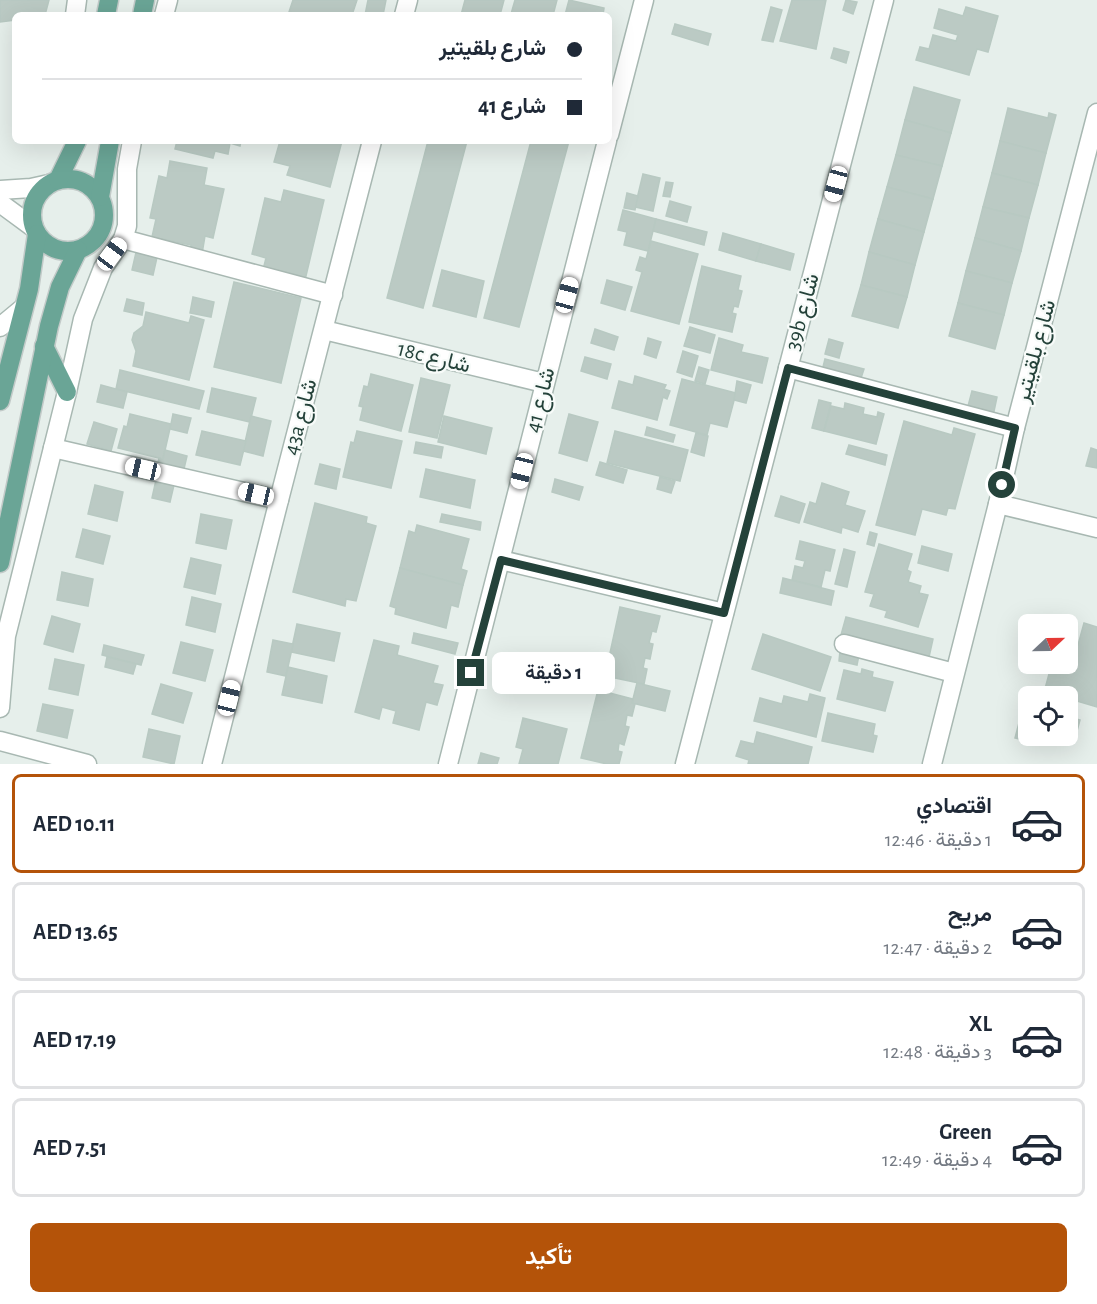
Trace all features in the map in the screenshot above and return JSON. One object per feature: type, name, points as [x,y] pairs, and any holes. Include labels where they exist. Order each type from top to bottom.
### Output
[{"type":"main road","points":[[0,401],[33,271],[36,231],[33,207],[37,196],[54,182],[75,144]]},
{"type":"main road","points":[[100,197],[109,144]]},
{"type":"main road","points":[[36,231],[45,243],[67,252],[88,246],[102,229],[104,208],[100,197],[92,188],[81,181],[69,179],[54,182]]},
{"type":"main road","points":[[0,563],[44,346],[60,287],[78,250]]},
{"type":"main road","points":[[44,346],[67,392]]},
{"type":"street","points":[[612,123],[644,0]]},
{"type":"street","name":"39b شارع","points":[[685,764],[884,0]]},
{"type":"street","name":"شارع بلقيتير","points":[[932,764],[1015,428],[1097,113]]},
{"type":"street","points":[[0,708],[6,636],[67,392],[82,319],[103,268],[123,239],[128,209],[127,170],[131,144]]},
{"type":"street","name":"43a شارع","points":[[212,764],[371,144]]},
{"type":"street","name":"شارع 41","points":[[448,764],[607,144]]},
{"type":"street","points":[[0,190],[54,182]]},
{"type":"street","points":[[0,203],[36,231]]},
{"type":"street","points":[[123,239],[333,295]]},
{"type":"street","points":[[0,327],[23,308]]},
{"type":"street","name":"18c شارع","points":[[324,330],[544,383]]},
{"type":"street","points":[[788,368],[1015,428]]},
{"type":"street","points":[[53,448],[279,500]]},
{"type":"street","points":[[998,504],[1097,528]]},
{"type":"street","points":[[501,560],[724,613]]},
{"type":"street","points":[[844,644],[954,673]]},
{"type":"street","points":[[0,741],[87,764]]},
{"type":"building","points":[[0,0],[49,0],[46,12],[12,12],[12,20],[0,22]]},
{"type":"building","points":[[293,0],[357,0],[353,12],[289,12]]},
{"type":"building","points":[[368,0],[386,0],[384,12],[366,12]]},
{"type":"building","points":[[465,0],[504,0],[501,12],[462,12]]},
{"type":"building","points":[[515,0],[557,0],[554,12],[512,12]]},
{"type":"building","points":[[569,0],[604,8],[603,12],[566,12]]},
{"type":"building","points":[[792,0],[826,0],[816,49],[780,41]]},
{"type":"building","points":[[846,0],[857,2],[853,14],[843,10]]},
{"type":"building","points":[[771,7],[782,10],[773,42],[762,40]]},
{"type":"building","points":[[966,7],[998,16],[988,52],[977,49],[969,75],[916,60],[920,47],[929,49],[933,35],[956,41],[958,35],[934,28],[939,9],[963,16]]},
{"type":"building","points":[[675,24],[711,34],[708,45],[672,34]]},
{"type":"building","points":[[834,48],[849,52],[846,63],[831,58]]},
{"type":"building","points":[[914,87],[960,100],[951,133],[905,120]]},
{"type":"building","points":[[1008,108],[1048,118],[1049,113],[1056,115],[1046,153],[1000,141]]},
{"type":"building","points":[[905,120],[951,133],[942,166],[896,155]]},
{"type":"building","points":[[1000,141],[1046,153],[1038,185],[992,173]]},
{"type":"building","points":[[176,144],[230,144],[228,154],[215,151],[213,158],[175,149]]},
{"type":"building","points":[[279,144],[341,144],[330,187],[287,175],[290,166],[274,162]]},
{"type":"building","points":[[427,144],[466,144],[423,308],[387,298]]},
{"type":"building","points":[[530,144],[568,144],[519,327],[484,318]]},
{"type":"building","points":[[896,155],[942,166],[933,199],[887,187]]},
{"type":"building","points":[[170,161],[207,168],[204,185],[224,189],[213,238],[205,236],[202,254],[190,252],[191,245],[152,237],[156,219],[150,218],[159,176],[167,178]]},
{"type":"building","points":[[992,173],[1038,185],[1029,218],[983,207]]},
{"type":"building","points":[[643,174],[660,178],[653,211],[635,207]]},
{"type":"building","points":[[666,182],[673,183],[670,197],[663,196]]},
{"type":"building","points":[[887,187],[933,199],[924,232],[878,219]]},
{"type":"building","points":[[284,190],[324,200],[305,280],[263,270],[266,258],[252,254],[265,198],[281,202]]},
{"type":"building","points":[[627,193],[638,196],[635,210],[624,208]]},
{"type":"building","points":[[670,201],[691,207],[687,222],[666,216]]},
{"type":"building","points":[[983,207],[1029,218],[1021,251],[975,238]]},
{"type":"building","points":[[623,210],[656,219],[648,251],[624,245],[627,232],[618,230]]},
{"type":"building","points":[[656,219],[707,232],[704,245],[653,231]]},
{"type":"building","points":[[878,219],[924,232],[915,265],[869,252]]},
{"type":"building","points":[[723,233],[761,244],[756,261],[719,250]]},
{"type":"building","points":[[975,238],[1021,251],[1012,283],[966,271]]},
{"type":"building","points":[[651,241],[698,254],[679,324],[631,311],[642,272],[636,270],[640,257],[646,259]]},
{"type":"building","points":[[761,244],[794,254],[790,270],[756,261]]},
{"type":"building","points":[[137,248],[158,253],[153,275],[132,270]]},
{"type":"building","points":[[869,252],[915,265],[907,297],[861,285]]},
{"type":"building","points":[[702,266],[741,276],[738,290],[742,291],[738,307],[734,306],[732,313],[736,314],[732,332],[689,322]]},
{"type":"building","points":[[442,270],[484,281],[476,317],[433,306]]},
{"type":"building","points":[[966,271],[1012,283],[1004,315],[958,303]]},
{"type":"building","points":[[607,280],[632,287],[625,310],[601,303]]},
{"type":"building","points":[[234,282],[301,298],[281,383],[214,367]]},
{"type":"building","points":[[861,285],[907,297],[898,328],[852,316]]},
{"type":"building","points":[[193,297],[214,302],[211,317],[190,313]]},
{"type":"building","points":[[127,299],[144,303],[142,315],[124,311]]},
{"type":"building","points":[[958,303],[1004,315],[995,349],[949,336]]},
{"type":"building","points":[[146,312],[189,323],[191,316],[204,320],[189,380],[133,366],[136,351],[132,340],[134,333],[143,326]]},
{"type":"building","points":[[690,327],[715,335],[710,353],[684,346]]},
{"type":"building","points":[[595,329],[618,337],[614,350],[591,343]]},
{"type":"building","points":[[648,338],[661,342],[656,358],[644,354]]},
{"type":"building","points":[[719,338],[743,345],[741,352],[768,358],[762,383],[711,370]]},
{"type":"building","points":[[829,339],[843,343],[839,358],[825,354]]},
{"type":"building","points":[[683,351],[698,356],[692,377],[677,372]]},
{"type":"building","points":[[585,357],[611,364],[607,379],[581,371]]},
{"type":"building","points":[[825,359],[864,369],[860,381],[822,371]]},
{"type":"building","points":[[699,367],[709,370],[705,384],[695,381]]},
{"type":"building","points":[[120,370],[204,391],[199,409],[116,389]]},
{"type":"building","points":[[371,374],[413,385],[401,431],[360,420],[363,407],[359,406],[364,386],[368,387]]},
{"type":"building","points":[[635,376],[666,385],[664,389],[670,391],[667,399],[663,397],[657,420],[612,408],[619,381],[633,385]]},
{"type":"building","points":[[421,378],[450,385],[437,438],[409,432]]},
{"type":"building","points":[[682,379],[736,393],[727,427],[710,423],[707,435],[670,425]]},
{"type":"building","points":[[737,381],[751,385],[746,403],[734,400]]},
{"type":"building","points":[[101,385],[127,392],[123,408],[97,402]]},
{"type":"building","points":[[212,388],[256,398],[250,422],[207,412]]},
{"type":"building","points":[[972,391],[997,397],[993,416],[967,410]]},
{"type":"building","points":[[819,400],[831,403],[824,431],[812,428]]},
{"type":"building","points":[[845,403],[864,408],[863,414],[877,417],[878,412],[884,414],[876,444],[824,431],[831,406],[844,409]]},
{"type":"building","points":[[130,414],[171,424],[163,459],[118,448]]},
{"type":"building","points":[[173,414],[191,418],[187,433],[170,429]]},
{"type":"building","points":[[569,414],[598,422],[587,461],[559,453]]},
{"type":"building","points":[[251,416],[271,421],[263,456],[243,451]]},
{"type":"building","points":[[444,416],[492,428],[486,454],[438,442]]},
{"type":"building","points":[[904,421],[952,435],[954,428],[975,434],[955,509],[948,508],[946,515],[922,509],[915,535],[876,525]]},
{"type":"building","points":[[94,422],[117,429],[111,451],[87,444]]},
{"type":"building","points":[[647,427],[675,435],[673,442],[645,435]]},
{"type":"building","points":[[202,431],[246,441],[240,465],[196,455]]},
{"type":"building","points":[[357,431],[402,441],[391,488],[343,477],[351,442],[354,443]]},
{"type":"building","points":[[615,431],[688,450],[680,481],[607,463]]},
{"type":"building","points":[[696,433],[708,436],[704,456],[691,452]]},
{"type":"building","points":[[416,442],[443,447],[441,458],[414,453]]},
{"type":"building","points":[[849,445],[887,455],[885,465],[846,454]]},
{"type":"building","points":[[1091,448],[1097,450],[1097,468],[1086,466]]},
{"type":"building","points":[[165,450],[187,456],[183,473],[157,467],[159,458],[163,459]]},
{"type":"building","points":[[600,462],[627,470],[623,483],[596,475]]},
{"type":"building","points":[[320,464],[340,469],[336,489],[315,484]]},
{"type":"building","points":[[426,469],[475,480],[470,508],[420,497]]},
{"type":"building","points":[[660,477],[675,481],[671,493],[657,489]]},
{"type":"building","points":[[555,479],[583,487],[579,500],[552,492]]},
{"type":"building","points":[[156,480],[174,485],[170,502],[152,498]]},
{"type":"building","points":[[822,483],[849,492],[845,505],[865,511],[858,532],[842,527],[841,533],[804,522],[810,502],[816,504]]},
{"type":"building","points":[[95,485],[123,492],[117,521],[88,514]]},
{"type":"building","points":[[781,496],[805,504],[799,523],[775,516]]},
{"type":"building","points":[[315,503],[367,517],[366,523],[376,526],[356,601],[346,599],[345,606],[293,592]]},
{"type":"building","points":[[201,514],[232,520],[226,549],[196,543]]},
{"type":"building","points":[[442,514],[481,522],[480,530],[440,522]]},
{"type":"building","points":[[417,525],[469,539],[461,569],[467,571],[463,585],[400,568],[409,531],[415,533]]},
{"type":"building","points":[[83,529],[110,536],[103,564],[76,557]]},
{"type":"building","points":[[870,532],[877,534],[874,546],[867,544]]},
{"type":"building","points":[[800,541],[835,550],[830,571],[825,570],[821,587],[792,580],[795,566],[803,568],[805,561],[796,559]]},
{"type":"building","points":[[879,544],[912,554],[907,570],[911,572],[908,582],[921,586],[919,593],[928,595],[918,627],[885,617],[887,611],[870,606],[874,594],[865,592]]},
{"type":"building","points":[[922,546],[952,554],[948,571],[918,563]]},
{"type":"building","points":[[844,549],[855,552],[847,587],[835,584]]},
{"type":"building","points":[[191,558],[221,565],[215,594],[184,587]]},
{"type":"building","points":[[400,568],[463,585],[458,607],[451,605],[446,628],[395,614],[396,608],[390,606]]},
{"type":"building","points":[[62,572],[93,579],[88,606],[57,600]]},
{"type":"building","points":[[783,578],[834,591],[831,605],[780,593]]},
{"type":"building","points":[[192,597],[221,604],[215,632],[186,625]]},
{"type":"building","points":[[620,607],[660,616],[656,632],[652,631],[649,643],[653,644],[650,659],[645,658],[643,668],[647,669],[644,684],[605,676]]},
{"type":"building","points":[[52,616],[80,624],[73,652],[44,644]]},
{"type":"building","points":[[846,617],[933,639],[929,657],[841,635]]},
{"type":"building","points":[[1084,623],[1097,627],[1097,707],[1078,701],[1078,686],[1046,686],[1049,674],[1078,674],[1078,645]]},
{"type":"building","points":[[297,624],[340,633],[334,661],[291,652]]},
{"type":"building","points":[[414,633],[458,643],[455,654],[412,643]]},
{"type":"building","points":[[763,634],[831,657],[820,691],[752,669]]},
{"type":"building","points":[[273,640],[293,644],[286,676],[267,672]]},
{"type":"building","points":[[374,640],[399,646],[397,655],[438,666],[433,683],[443,685],[437,705],[426,702],[419,730],[393,723],[396,711],[382,707],[379,719],[355,712]]},
{"type":"building","points":[[181,642],[213,650],[205,681],[173,673]]},
{"type":"building","points":[[104,645],[144,655],[141,665],[102,655]]},
{"type":"building","points":[[840,651],[859,655],[857,665],[839,661]]},
{"type":"building","points":[[107,657],[136,664],[133,674],[105,667]]},
{"type":"building","points":[[55,659],[84,665],[78,695],[49,689]]},
{"type":"building","points":[[288,667],[327,676],[322,703],[282,695]]},
{"type":"building","points":[[862,669],[873,672],[872,677],[893,682],[885,711],[837,699],[844,670],[861,674]]},
{"type":"building","points":[[637,683],[670,691],[665,711],[632,703]]},
{"type":"building","points":[[161,684],[192,693],[183,723],[152,714]]},
{"type":"building","points":[[598,690],[633,699],[632,703],[635,704],[632,716],[627,715],[625,726],[629,727],[624,745],[619,743],[618,751],[622,752],[619,764],[607,764],[581,758]]},
{"type":"building","points":[[810,694],[825,698],[816,737],[754,721],[760,698],[782,704],[784,696],[808,702]]},
{"type":"building","points":[[43,704],[73,710],[67,738],[37,731]]},
{"type":"building","points":[[828,713],[875,724],[873,735],[877,736],[873,752],[822,741]]},
{"type":"building","points":[[523,718],[567,729],[558,764],[519,764],[523,749],[516,747]]},
{"type":"building","points":[[149,729],[180,736],[174,764],[143,757]]},
{"type":"building","points":[[757,732],[812,747],[808,764],[748,764],[749,760],[736,756],[741,741],[754,744]]},
{"type":"building","points":[[481,753],[499,758],[497,764],[478,764]]},
{"type":"route","points":[[471,673],[501,560],[724,613],[788,368],[1015,428],[1002,485]]}]
